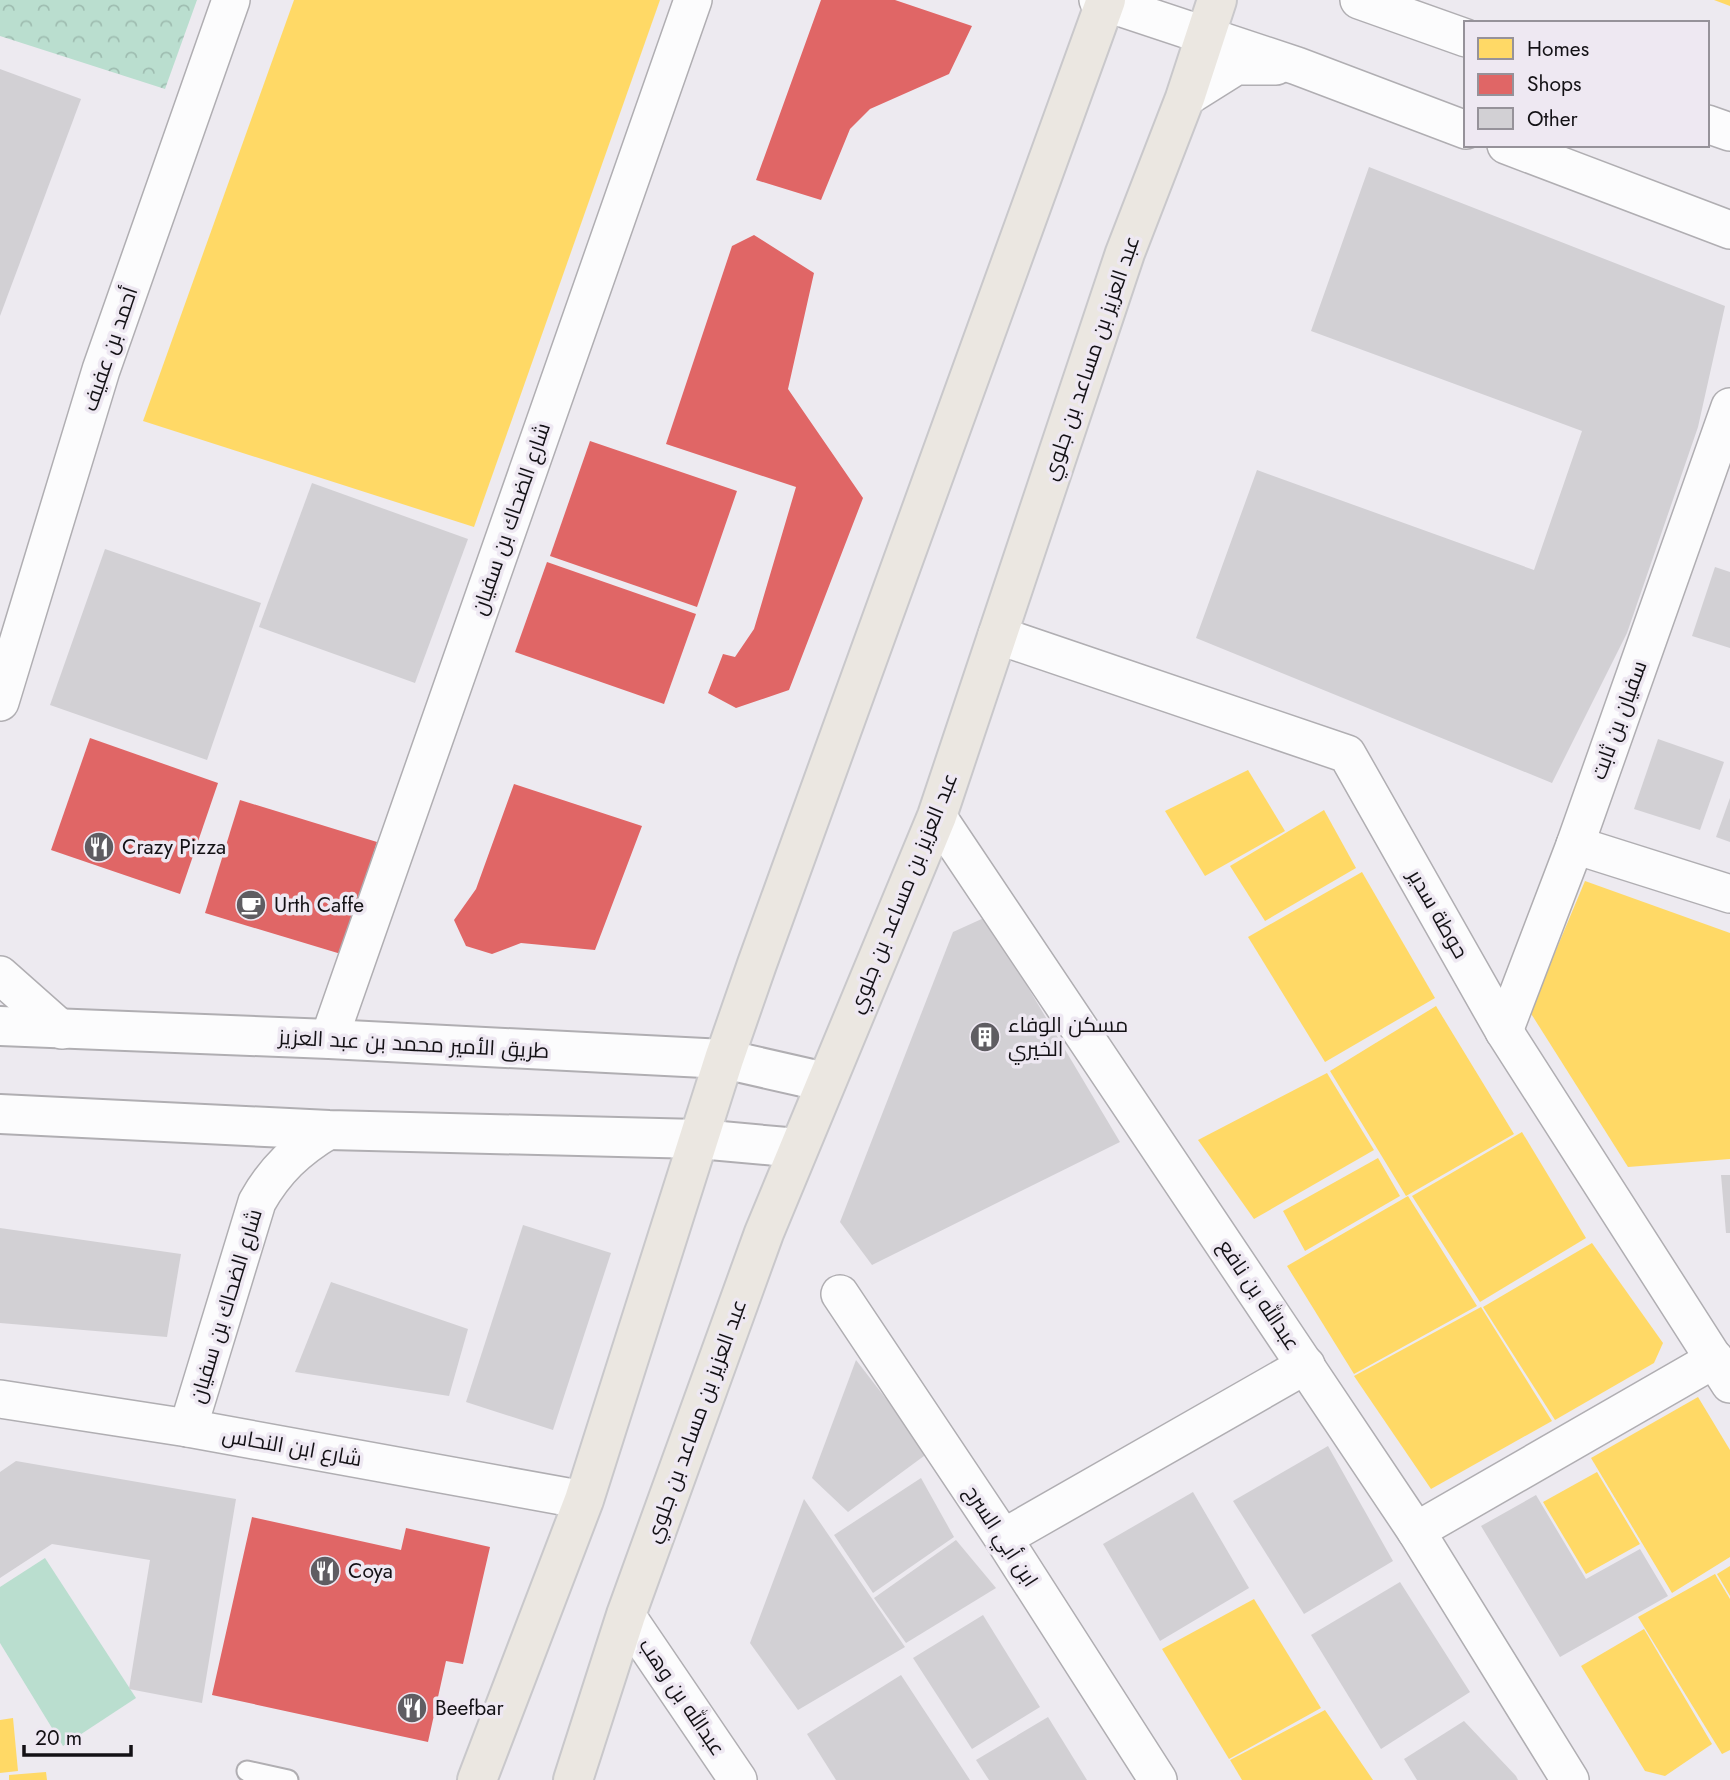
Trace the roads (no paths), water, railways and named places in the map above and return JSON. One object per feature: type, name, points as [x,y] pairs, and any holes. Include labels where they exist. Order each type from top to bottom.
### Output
[{"type":"main road","name":"عبد العزيز بن مساعد بن جلوي","points":[[573,1780],[626,1615],[764,1233],[937,816],[1125,253],[1185,98],[1217,0]]},
{"type":"main road","points":[[477,1780],[584,1500],[724,1059],[1103,1]]},
{"type":"main road","name":"طريق الأمير محمد بن عبد العزيز","points":[[0,1026],[724,1059],[825,1083]]},
{"type":"main road","points":[[0,1114],[329,1130],[699,1139],[798,1148]]},
{"type":"street","name":"أحمد بن عفيف","points":[[0,702],[102,370],[231,0]]},
{"type":"street","name":"شارع الضحاك بن سفيان","points":[[329,1039],[693,0]]},
{"type":"street","points":[[1359,0],[1464,37]]},
{"type":"street","points":[[1103,1],[1297,66],[1464,129]]},
{"type":"street","points":[[1185,98],[1236,66],[1297,66]]},
{"type":"street","points":[[1709,125],[1730,132]]},
{"type":"street","points":[[1511,147],[1730,230]]},
{"type":"street","name":"سفيان بن ثابت","points":[[1504,1031],[1575,845],[1730,407]]},
{"type":"street","name":"حوطة سدير","points":[[997,635],[1347,754],[1504,1031],[1722,1372]]},
{"type":"street","name":"عبدالله بن نافع","points":[[937,816],[1416,1531],[1570,1780]]},
{"type":"street","points":[[1575,845],[1730,894]]},
{"type":"street","points":[[0,975],[62,1030]]},
{"type":"street","name":"شارع الضحاك بن سفيان","points":[[188,1428],[257,1202],[286,1161],[329,1130]]},
{"type":"street","name":"ابن أبي السرح","points":[[840,1294],[1003,1538],[1157,1780]]},
{"type":"street","points":[[1003,1538],[1306,1365]]},
{"type":"street","points":[[1416,1531],[1722,1372]]},
{"type":"street","name":"شارع ابن النحاس","points":[[8,1407],[188,1428],[584,1500]]},
{"type":"street","name":"عبدالله بن وهب","points":[[626,1615],[738,1780]]},
{"type":"lane","points":[[247,1771],[288,1780]]},
{"type":"place","name":"Crazy Pizza","points":[[99,847]]},
{"type":"place","name":"Urth Caffe","points":[[251,905]]},
{"type":"place","name":"مسكن الوفاء الخيري","points":[[985,1037]]},
{"type":"place","name":"Coya","points":[[325,1571]]},
{"type":"place","name":"Beefbar","points":[[412,1708]]}]
